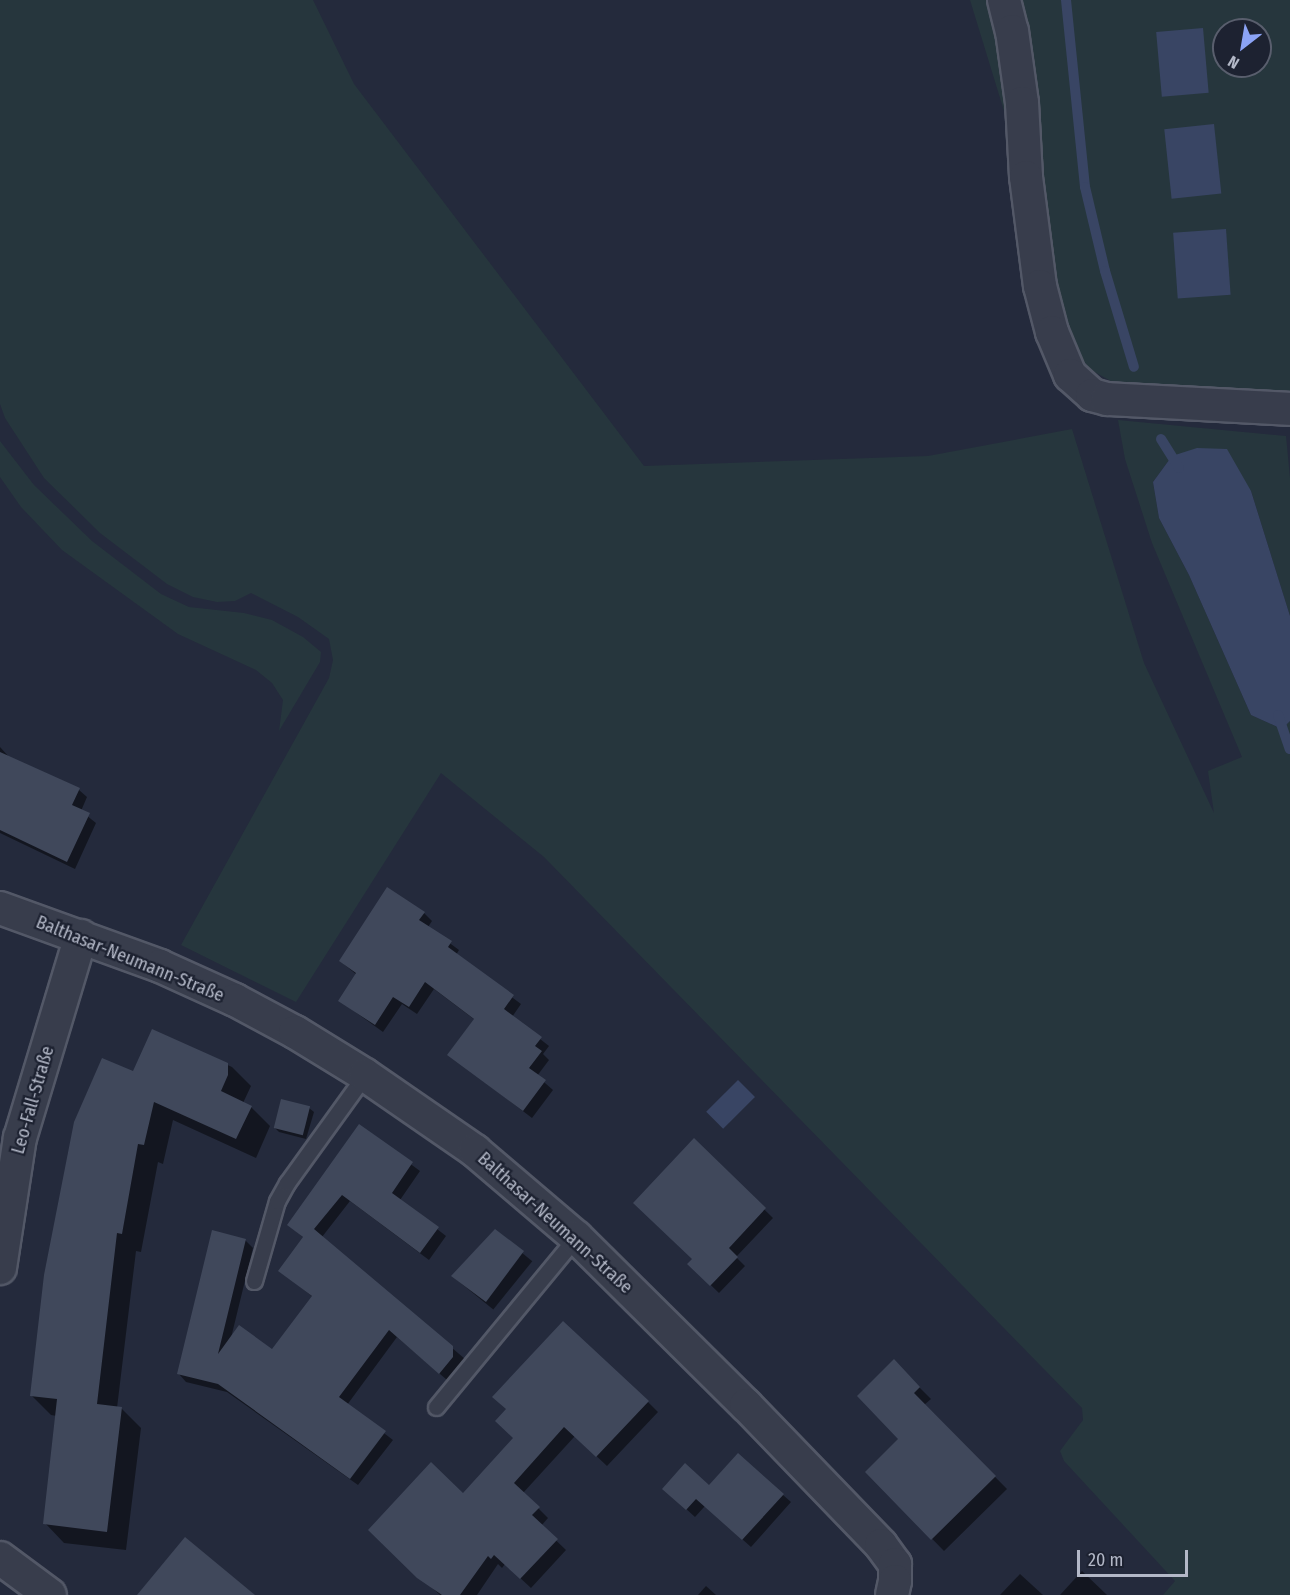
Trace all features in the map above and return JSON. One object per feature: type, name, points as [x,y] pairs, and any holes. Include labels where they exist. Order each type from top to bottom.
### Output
[{"type":"street","points":[[1004,0],[1012,31],[1022,103],[1026,177],[1040,286],[1052,332],[1070,375],[1092,395],[1107,399],[1290,409]]},
{"type":"street","name":"Balthasar-Neumann-Straße","points":[[0,908],[160,966],[235,1000],[295,1032],[365,1075],[476,1151],[576,1237],[746,1405],[881,1545],[894,1564],[894,1588]]},
{"type":"street","name":"Leo-Fall-Straße","points":[[0,1268],[20,1138],[81,936]]},
{"type":"street","points":[[0,1558],[50,1595]]},
{"type":"lane","points":[[254,1281],[277,1201],[287,1183],[365,1075]]},
{"type":"lane","points":[[436,1407],[576,1237]]},
{"type":"shaded area","points":[[0,0],[313,0],[354,84],[644,466],[928,456],[1072,429],[1144,663],[1214,813],[1208,771],[1242,757],[1152,543],[1125,459],[1118,420],[1286,436],[1290,478],[1290,616],[1251,491],[1172,456],[1153,482],[1159,518],[1189,575],[1251,715],[1282,729],[1290,721],[1290,1595],[1163,1595],[1175,1581],[1064,1461],[1060,1451],[1083,1420],[1082,1408],[544,857],[441,773],[296,1002],[181,945],[329,678],[333,660],[329,639],[298,617],[251,593],[235,601],[217,602],[193,597],[167,584],[100,533],[44,478],[5,418],[0,404]]},
{"type":"shaded area","points":[[970,0],[994,0],[1019,176],[1004,111]]},
{"type":"shaded area","points":[[1013,0],[1290,0],[1290,398],[1118,385],[1091,370],[1071,346],[1050,282]]},
{"type":"shaded area","points":[[0,441],[34,485],[92,541],[161,594],[189,607],[244,613],[272,620],[303,637],[321,652],[320,662],[279,731],[283,700],[272,683],[256,670],[178,634],[62,550],[21,507],[0,477]]},
{"type":"water","points":[[1203,28],[1209,93],[1162,97],[1156,32]]},
{"type":"water","points":[[1214,124],[1221,194],[1172,199],[1164,129]]},
{"type":"water","points":[[1226,229],[1231,295],[1178,299],[1173,233]]},
{"type":"water","points":[[1197,448],[1227,449],[1251,491],[1290,616],[1290,721],[1282,729],[1251,715],[1189,575],[1159,518],[1153,482],[1172,456]]},
{"type":"water","points":[[738,1080],[755,1097],[723,1129],[706,1112]]},
{"type":"building","points":[[0,752],[80,788],[72,805],[90,813],[67,862],[0,830]]},
{"type":"building","points":[[387,887],[425,912],[419,920],[452,941],[448,947],[514,995],[504,1009],[542,1037],[535,1046],[542,1051],[529,1068],[546,1080],[523,1111],[447,1055],[474,1019],[425,982],[409,1007],[393,997],[375,1025],[338,1001],[356,973],[339,961]]},
{"type":"building","points":[[152,1029],[228,1063],[228,1075],[221,1091],[252,1106],[236,1139],[154,1102],[144,1145],[138,1144],[122,1234],[117,1233],[97,1404],[122,1407],[107,1532],[43,1524],[57,1399],[30,1396],[44,1275],[74,1122],[102,1058],[133,1071]]},
{"type":"building","points":[[281,1099],[310,1106],[303,1135],[274,1128]]},
{"type":"building","points":[[359,1124],[413,1162],[392,1193],[439,1227],[420,1253],[342,1195],[314,1229],[453,1346],[453,1357],[439,1374],[389,1330],[339,1397],[386,1431],[350,1479],[218,1384],[177,1374],[212,1230],[246,1239],[218,1354],[239,1325],[272,1349],[312,1296],[278,1271],[303,1237],[287,1225]]},
{"type":"building","points":[[694,1138],[766,1208],[729,1248],[738,1257],[710,1286],[687,1264],[692,1259],[633,1203]]},
{"type":"building","points":[[495,1229],[524,1251],[486,1302],[451,1276]]},
{"type":"building","points":[[563,1321],[649,1401],[596,1457],[564,1427],[514,1483],[540,1507],[532,1515],[558,1539],[520,1579],[494,1555],[491,1559],[488,1556],[460,1595],[442,1595],[417,1578],[368,1530],[431,1462],[463,1493],[513,1438],[495,1421],[506,1409],[492,1397]]},
{"type":"building","points":[[894,1359],[920,1387],[914,1393],[996,1476],[931,1540],[865,1472],[898,1439],[857,1396]]},
{"type":"building","points":[[738,1453],[784,1494],[742,1540],[696,1499],[686,1510],[662,1489],[685,1463],[709,1485]]},
{"type":"building","points":[[185,1537],[255,1595],[137,1595]]},
{"type":"waterway","points":[[1066,0],[1085,187],[1105,271],[1134,367]]},
{"type":"waterway","points":[[1161,439],[1179,468]]},
{"type":"waterway","points":[[1278,715],[1290,749]]}]
